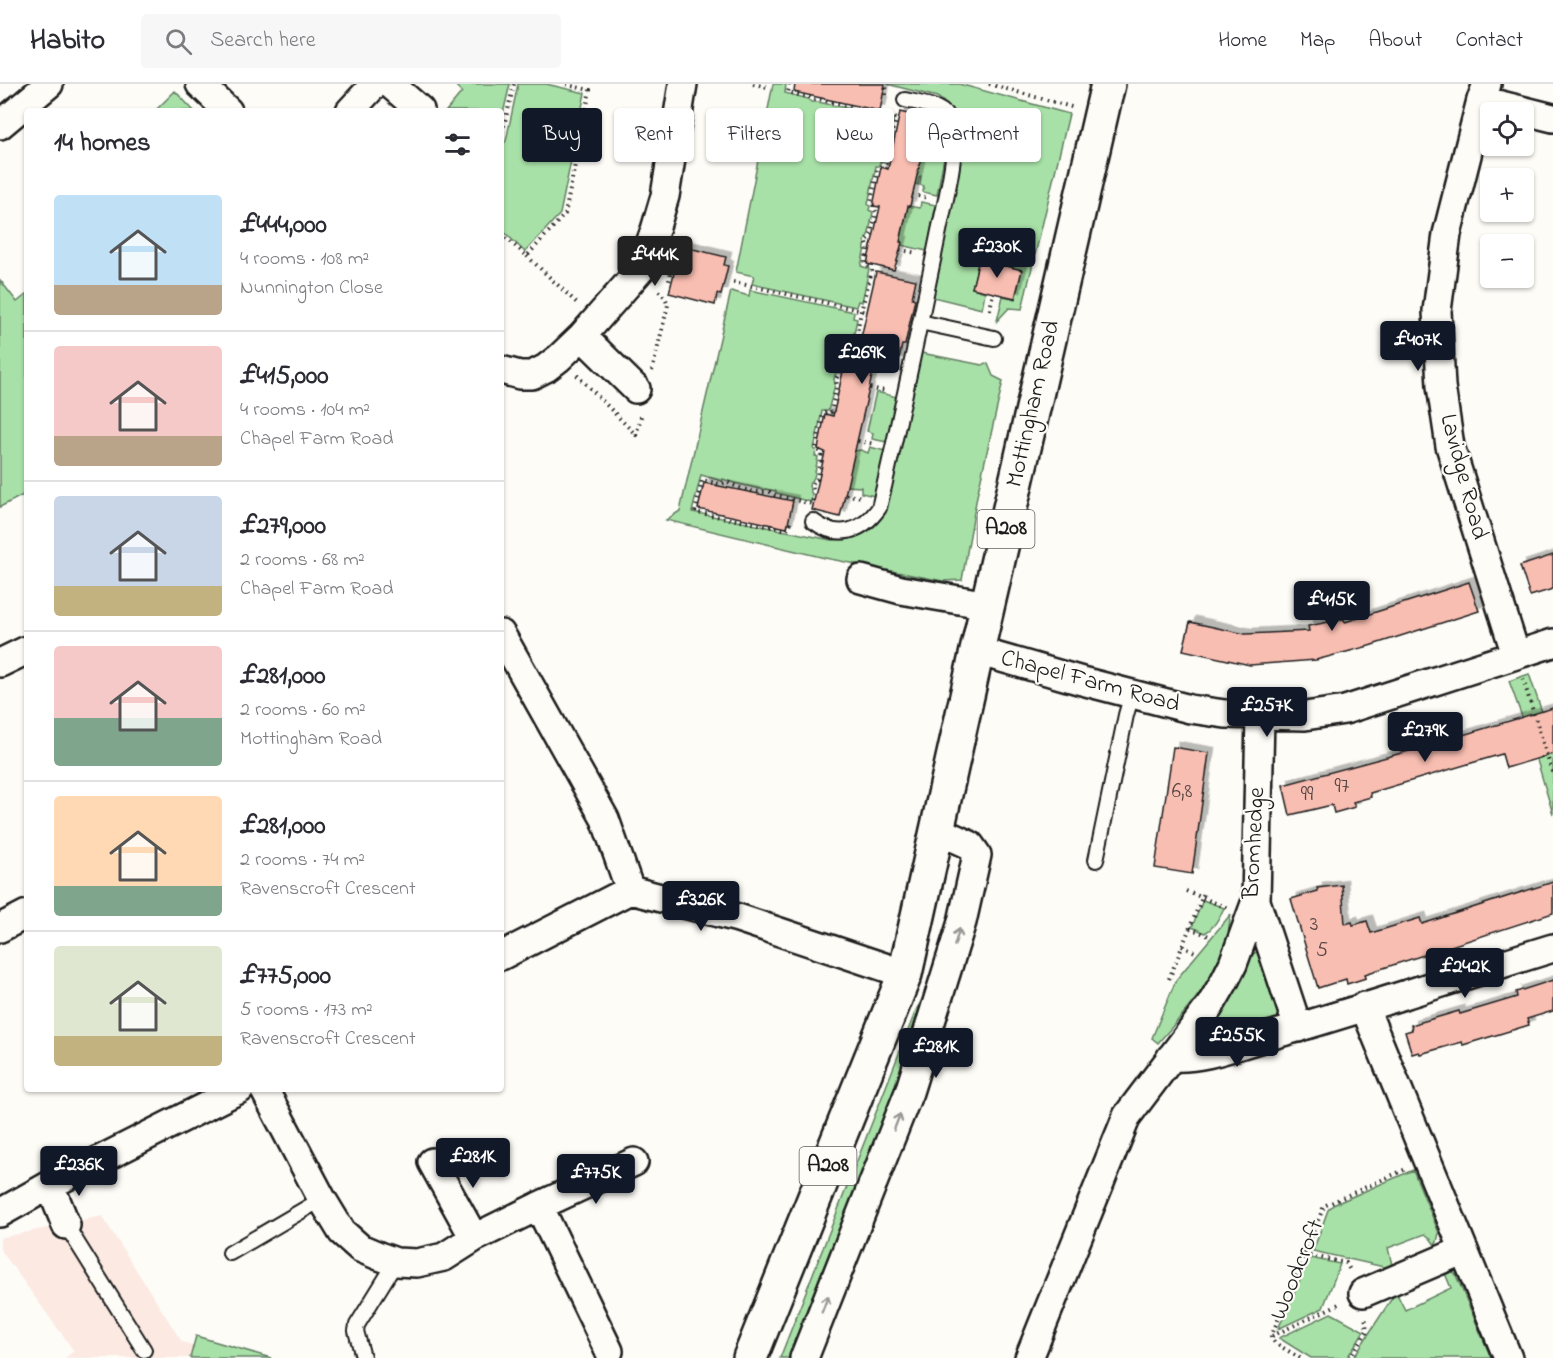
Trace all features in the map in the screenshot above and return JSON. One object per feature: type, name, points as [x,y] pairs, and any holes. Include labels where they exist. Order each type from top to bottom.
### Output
[{"type":"main road","name":"Mottingham Road","points":[[750,1358],[904,974],[1108,84]]},
{"type":"street","points":[[200,84],[225,108]]},
{"type":"street","points":[[353,108],[375,84]]},
{"type":"street","points":[[390,84],[418,108]]},
{"type":"street","points":[[504,371],[532,375],[560,358],[584,323],[641,269],[664,196],[683,84]]},
{"type":"street","points":[[1484,92],[1553,118]]},
{"type":"street","name":"Lavidge Road","points":[[1484,92],[1447,234],[1437,311],[1441,386],[1450,446],[1516,655]]},
{"type":"street","points":[[0,125],[38,98]]},
{"type":"street","points":[[584,323],[636,389]]},
{"type":"street","points":[[861,579],[901,590],[988,605]]},
{"type":"street","name":"Chapel Farm Road","points":[[977,651],[1190,709],[1225,714],[1305,716],[1345,710],[1553,643]]},
{"type":"street","points":[[504,646],[509,667],[605,819],[630,890]]},
{"type":"street","points":[[0,663],[24,651]]},
{"type":"street","name":"Bromhedge","points":[[1029,1358],[1127,1116],[1210,1006],[1229,974],[1256,901],[1260,716]]},
{"type":"street","points":[[804,1358],[909,1092],[962,922],[977,855],[970,845],[937,830]]},
{"type":"street","points":[[504,954],[630,890],[738,918],[904,974]]},
{"type":"street","points":[[1256,901],[1298,1028]]},
{"type":"street","points":[[0,928],[24,916]]},
{"type":"street","points":[[1171,1057],[1180,1058],[1209,1053],[1298,1028],[1553,948]]},
{"type":"street","points":[[1364,1006],[1508,1358]]},
{"type":"street","points":[[0,1213],[50,1185],[234,1092]]},
{"type":"street","points":[[266,1092],[342,1232],[360,1248],[396,1262],[417,1263],[444,1257],[474,1238],[634,1162]]},
{"type":"street","points":[[432,1162],[474,1238]]},
{"type":"street","points":[[50,1185],[66,1225]]},
{"type":"street","points":[[539,1206],[609,1351]]},
{"type":"street","points":[[1363,1293],[1464,1250]]},
{"type":"lane","points":[[813,520],[835,531],[850,531],[865,523],[879,508],[920,322],[947,189],[954,134],[950,120],[944,113],[934,107],[905,100]]},
{"type":"lane","points":[[920,322],[994,338]]},
{"type":"lane","points":[[1096,860],[1132,694]]},
{"type":"lane","points":[[230,1253],[322,1199]]},
{"type":"lane","points":[[66,1225],[144,1350]]},
{"type":"lane","points":[[363,1358],[356,1331],[357,1325],[396,1262]]},
{"type":"path","points":[[504,126],[514,84]]},
{"type":"path","points":[[527,256],[565,214],[590,90],[586,86],[563,84]]},
{"type":"path","points":[[753,84],[767,87],[768,84]]},
{"type":"path","points":[[790,84],[788,92],[790,93],[855,108]]},
{"type":"path","points":[[989,84],[1004,86],[1101,116]]},
{"type":"path","points":[[866,240],[871,235],[876,212],[871,201],[878,168],[886,162]]},
{"type":"path","points":[[504,237],[527,256],[584,323]]},
{"type":"path","points":[[866,240],[872,241]]},
{"type":"path","points":[[812,485],[817,479],[822,453],[816,448],[823,414],[831,411],[844,355],[853,356],[861,311],[872,271],[872,268],[865,263],[868,247],[866,240]]},
{"type":"path","points":[[666,260],[672,266],[669,281],[672,281]]},
{"type":"path","points":[[733,282],[867,312]]},
{"type":"path","points":[[990,310],[993,293]]},
{"type":"path","points":[[795,512],[788,530],[695,512],[702,480],[812,504],[814,494],[812,485]]},
{"type":"path","points":[[812,485],[818,486]]},
{"type":"path","points":[[1516,655],[1553,775]]},
{"type":"path","points":[[1186,891],[1203,895],[1229,908]]},
{"type":"path","points":[[1169,979],[1203,895]]},
{"type":"path","points":[[1190,928],[1209,936]]},
{"type":"path","points":[[1182,946],[1195,952]]},
{"type":"path","name":"Woodcroft","points":[[1300,1358],[1275,1343],[1271,1336],[1324,1206],[1426,1160]]},
{"type":"path","points":[[1271,1336],[1363,1293]]},
{"type":"shaded area","points":[[102,1216],[182,1342],[235,1358],[65,1358],[74,1351],[0,1249],[0,1238]]},
{"type":"green space","points":[[454,84],[510,84],[504,109],[449,108],[462,92]]},
{"type":"green space","points":[[518,84],[546,84],[585,93],[582,108],[522,108],[522,162],[571,162],[560,214],[525,252],[504,232],[504,143]]},
{"type":"green space","points":[[773,84],[786,84],[785,93],[808,99],[811,102],[846,108],[815,108],[815,162],[880,162],[879,166],[876,166],[868,204],[869,210],[873,212],[861,266],[869,269],[862,302],[858,301],[856,307],[752,284],[754,276],[736,272],[758,162],[803,162],[803,108],[768,108]]},
{"type":"green space","points":[[887,84],[959,84],[1069,114],[1022,309],[1009,308],[997,321],[1003,296],[1015,299],[1022,270],[980,259],[972,288],[985,292],[982,309],[933,297],[945,236],[951,162],[1041,162],[1041,108],[949,108],[937,97]]},
{"type":"green space","points":[[175,91],[191,108],[158,108]]},
{"type":"green space","points":[[919,162],[943,162],[937,195],[923,192],[924,186],[920,185],[921,176],[918,185],[913,183]]},
{"type":"green space","points":[[921,202],[936,205],[927,251],[901,245],[902,242],[900,242],[908,206],[920,208]]},
{"type":"green space","points":[[0,280],[17,302],[24,296],[24,495],[0,507]]},
{"type":"green space","points":[[750,290],[854,312],[853,318],[857,319],[850,353],[842,352],[828,411],[822,411],[814,449],[816,450],[815,456],[818,457],[814,478],[809,486],[812,495],[811,502],[776,493],[776,491],[701,475],[692,512],[831,540],[847,539],[862,534],[875,525],[885,512],[921,353],[982,365],[985,363],[988,364],[993,376],[1003,381],[977,496],[962,580],[943,581],[825,558],[666,520],[680,511],[731,291],[749,296]]},
{"type":"green space","points":[[876,392],[897,397],[887,442],[872,439],[873,433],[867,431]]},
{"type":"green space","points":[[870,447],[885,451],[875,496],[861,493],[861,487],[846,486],[854,451],[861,450],[868,453]]},
{"type":"green space","points":[[1529,674],[1553,744],[1553,814],[1534,750],[1509,681]]},
{"type":"green space","points":[[1203,900],[1224,908],[1219,919],[1205,933],[1192,927]]},
{"type":"green space","points":[[1231,914],[1226,942],[1214,970],[1197,996],[1158,1043],[1152,1038],[1176,980]]},
{"type":"green space","points":[[1256,952],[1263,953],[1280,1006],[1278,1018],[1272,1028],[1221,1039],[1214,1030],[1217,1019],[1239,985],[1249,959]]},
{"type":"green space","points":[[926,993],[931,993],[838,1239],[790,1358],[780,1358],[916,1010]]},
{"type":"green space","points":[[1413,1170],[1439,1233],[1435,1245],[1425,1234],[1388,1248],[1393,1269],[1313,1251],[1328,1210],[1333,1205]]},
{"type":"green space","points":[[1310,1258],[1340,1264],[1323,1308],[1278,1329]]},
{"type":"green space","points":[[1444,1271],[1455,1273],[1491,1358],[1353,1358],[1396,1292],[1405,1310],[1451,1288]]},
{"type":"green space","points":[[1331,1313],[1364,1331],[1347,1358],[1311,1358],[1279,1338]]},
{"type":"green space","points":[[196,1336],[271,1358],[190,1358]]},
{"type":"building","points":[[795,84],[885,84],[881,108],[866,108],[794,92]]},
{"type":"building","points":[[900,112],[906,114],[906,162],[920,162],[894,270],[867,264],[880,207],[873,206],[881,167],[888,169],[889,162],[894,162],[894,140]]},
{"type":"building","points":[[681,246],[726,257],[724,265],[728,266],[721,295],[717,294],[715,305],[669,293]]},
{"type":"building","points":[[979,259],[1022,270],[1015,298],[972,288]]},
{"type":"building","points":[[876,272],[916,280],[912,298],[915,299],[905,345],[902,345],[898,363],[876,358],[840,517],[812,510],[825,452],[818,449],[825,414],[833,416],[846,358],[856,360]]},
{"type":"building","points":[[704,483],[793,501],[787,528],[698,509]]},
{"type":"building","points":[[1553,555],[1553,589],[1530,596],[1520,566]]},
{"type":"building","points":[[1469,582],[1479,611],[1369,646],[1316,660],[1250,665],[1183,650],[1190,622],[1245,634],[1309,631],[1308,626],[1344,619],[1345,622]]},
{"type":"building","points":[[1553,708],[1553,754],[1506,768],[1502,754],[1370,793],[1371,797],[1353,802],[1355,807],[1334,813],[1332,805],[1290,815],[1283,785],[1409,751]]},
{"type":"building","points":[[1173,747],[1209,753],[1192,874],[1155,868]]},
{"type":"building","points":[[1553,882],[1553,913],[1365,974],[1366,978],[1347,984],[1346,979],[1318,988],[1291,899],[1318,891],[1317,888],[1342,885],[1345,924],[1352,922],[1353,925],[1367,921],[1371,933],[1420,918],[1422,924]]},
{"type":"building","points":[[1553,980],[1553,1011],[1527,1019],[1529,1025],[1463,1045],[1462,1042],[1420,1054],[1419,1052],[1412,1054],[1405,1032],[1412,1030],[1411,1025],[1459,1011],[1460,1014],[1517,997],[1516,992]]}]
